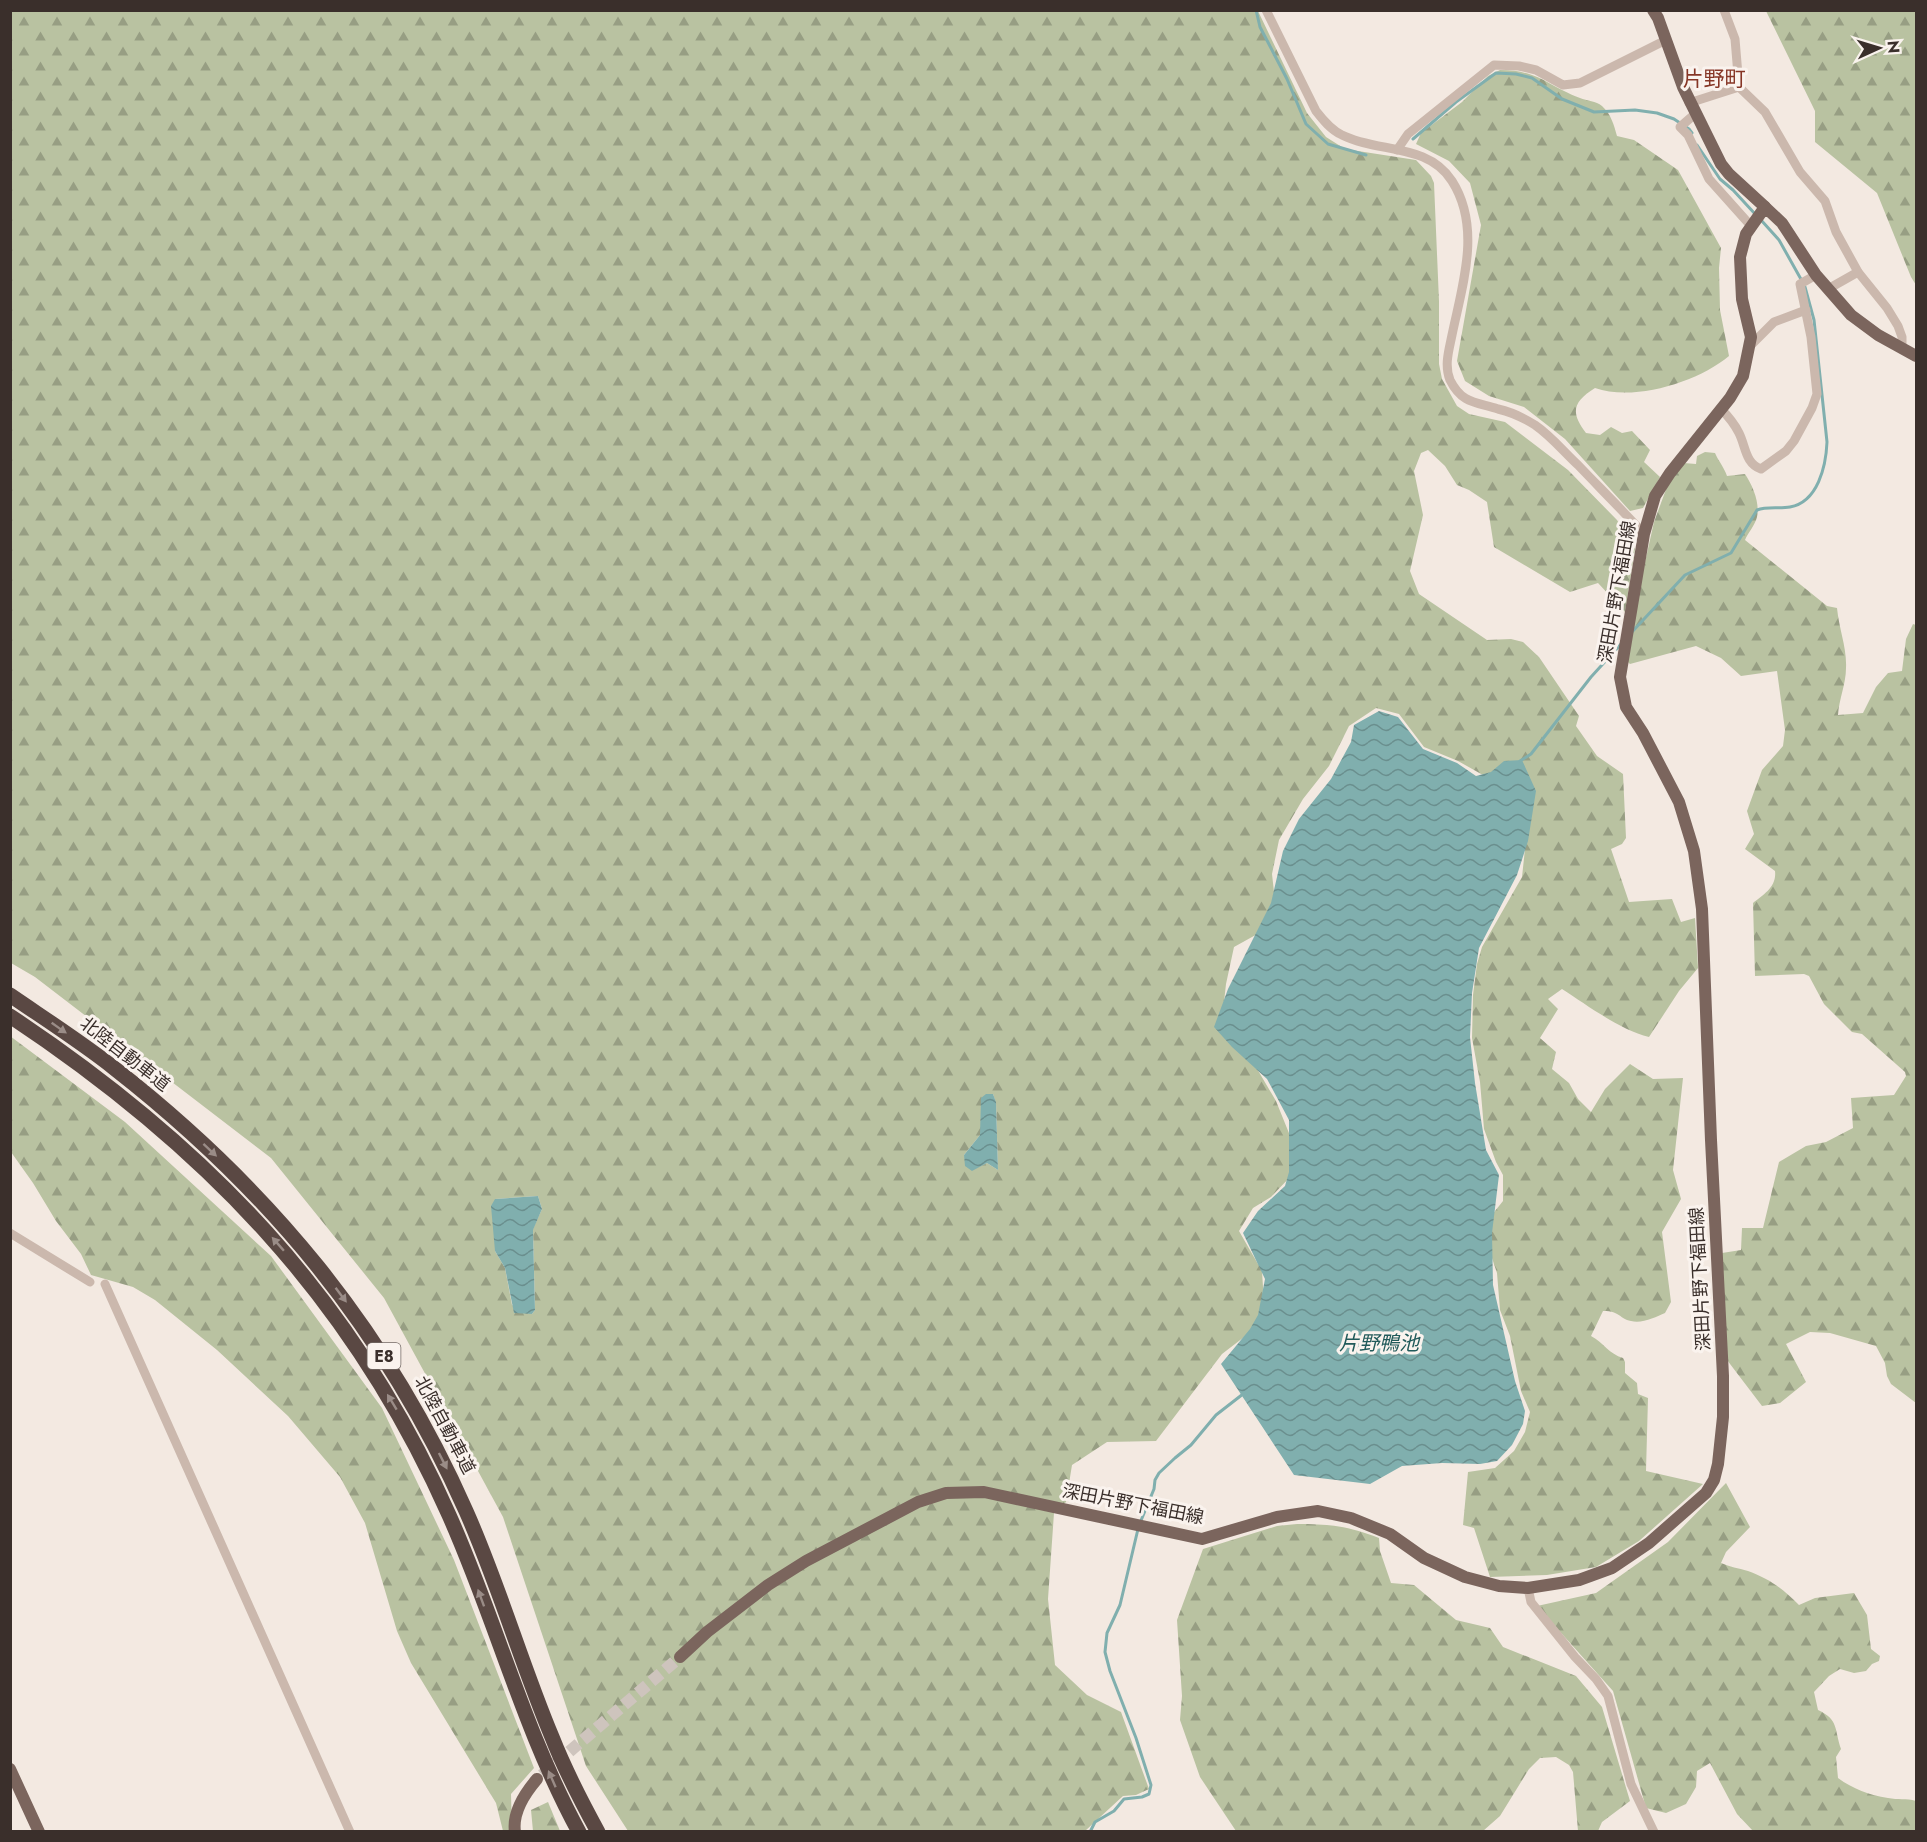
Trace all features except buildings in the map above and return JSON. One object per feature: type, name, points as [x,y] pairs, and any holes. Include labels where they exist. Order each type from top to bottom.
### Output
[{"type":"highway","name":"北陸自動車道","points":[[10,995],[112,1067],[207,1147],[246,1184],[286,1228],[358,1317],[391,1367],[444,1464],[468,1514],[552,1739],[598,1832]]},
{"type":"highway","name":"北陸自動車道","points":[[10,1016],[103,1082],[194,1158],[274,1240],[311,1282],[344,1328],[404,1422],[428,1469],[470,1567],[536,1743],[558,1794],[579,1832]]},
{"type":"main road","points":[[1653,10],[1692,109],[1721,164],[1782,223],[1816,275],[1851,315],[1878,336],[1917,356]]},
{"type":"main road","name":"深田片野下福田線","points":[[680,1657],[707,1632],[768,1585],[820,1553],[918,1502],[946,1493],[984,1492],[1202,1539],[1277,1517],[1318,1512],[1351,1518],[1390,1534],[1424,1558],[1465,1576],[1499,1586],[1528,1588],[1579,1580],[1612,1568],[1648,1543],[1706,1493],[1714,1480],[1719,1458],[1724,1376],[1711,1140],[1702,909],[1694,851],[1679,802],[1643,733],[1626,707],[1620,677],[1644,534],[1655,496],[1670,473],[1730,398],[1743,376],[1751,345],[1749,324],[1742,299],[1740,271],[1742,246],[1746,234],[1765,207]]},
{"type":"main road","points":[[10,1769],[39,1832]]},
{"type":"main road","points":[[515,1832],[514,1824],[519,1805],[537,1779]]},
{"type":"street","points":[[1266,10],[1316,111],[1327,125],[1356,141],[1412,153],[1433,161],[1452,180],[1464,212],[1469,249],[1447,357],[1449,378],[1454,387],[1462,397],[1471,402],[1519,416],[1546,434],[1644,534]]},
{"type":"street","points":[[1724,10],[1736,39],[1739,87],[1765,112],[1800,172],[1825,201],[1836,232],[1858,272],[1887,308],[1898,326],[1902,337],[1902,348]]},
{"type":"street","points":[[1396,150],[1408,134],[1494,65],[1513,65],[1536,70],[1563,85],[1571,85],[1580,83],[1666,40]]},
{"type":"street","points":[[1739,87],[1692,109],[1680,127],[1688,135],[1709,179],[1752,226]]},
{"type":"street","points":[[1828,289],[1858,272]]},
{"type":"street","points":[[1721,409],[1740,434],[1751,463],[1761,470],[1794,441],[1817,394],[1806,310],[1800,284],[1816,275]]},
{"type":"street","points":[[1751,345],[1774,322],[1806,310]]},
{"type":"street","points":[[10,1233],[90,1282]]},
{"type":"street","points":[[105,1284],[350,1832]]},
{"type":"street","points":[[1528,1588],[1531,1602],[1575,1657],[1596,1678],[1608,1696],[1631,1784],[1654,1832]]},
{"type":"green space","points":[[11,11],[1258,11],[1307,113],[1326,137],[1345,149],[1416,160],[1431,176],[1434,183],[1439,364],[1442,379],[1457,406],[1469,414],[1505,422],[1568,470],[1617,520],[1635,549],[1625,612],[1598,583],[1570,592],[1494,547],[1487,502],[1457,485],[1445,466],[1428,450],[1421,453],[1414,471],[1423,515],[1410,571],[1419,594],[1487,640],[1511,639],[1523,642],[1539,657],[1579,716],[1576,726],[1597,756],[1623,774],[1626,838],[1622,844],[1611,849],[1629,902],[1672,899],[1681,922],[1695,918],[1698,968],[1679,991],[1649,1037],[1615,1023],[1562,989],[1548,999],[1558,1009],[1540,1038],[1556,1052],[1552,1069],[1569,1083],[1578,1099],[1591,1112],[1605,1089],[1630,1064],[1653,1079],[1683,1078],[1673,1170],[1681,1199],[1662,1232],[1671,1302],[1665,1313],[1640,1322],[1627,1320],[1613,1312],[1603,1311],[1591,1336],[1614,1354],[1623,1358],[1625,1373],[1637,1383],[1638,1394],[1648,1398],[1646,1471],[1703,1484],[1639,1541],[1596,1567],[1547,1575],[1490,1577],[1474,1528],[1463,1525],[1468,1472],[1495,1468],[1514,1451],[1525,1432],[1530,1412],[1521,1391],[1510,1336],[1500,1310],[1497,1273],[1489,1249],[1487,1221],[1503,1201],[1503,1175],[1484,1129],[1480,1082],[1472,1038],[1473,995],[1477,964],[1482,947],[1522,877],[1529,812],[1490,779],[1458,761],[1424,747],[1399,714],[1376,708],[1349,726],[1329,766],[1303,799],[1279,840],[1272,874],[1276,910],[1270,927],[1234,947],[1226,984],[1223,1011],[1276,1101],[1295,1148],[1291,1176],[1271,1197],[1253,1208],[1239,1231],[1262,1271],[1264,1303],[1261,1324],[1222,1354],[1156,1441],[1107,1442],[1072,1465],[1066,1502],[1054,1513],[1048,1599],[1055,1665],[1087,1695],[1121,1712],[1149,1789],[1136,1795],[1123,1796],[1085,1831],[628,1831],[586,1766],[503,1517],[384,1298],[271,1158],[35,977],[11,963]],"holes":[[[993,1094],[996,1103],[998,1170],[987,1163],[972,1170],[964,1155],[980,1135]],[[538,1196],[542,1209],[533,1229],[535,1310],[532,1314],[512,1305],[505,1268],[495,1251],[495,1199]]]},
{"type":"green space","points":[[1766,11],[1916,11],[1916,285],[1877,193],[1815,142],[1815,111]]},
{"type":"green space","points":[[1500,70],[1534,76],[1602,106],[1610,116],[1617,136],[1634,140],[1678,170],[1721,248],[1720,310],[1729,356],[1700,374],[1665,387],[1628,393],[1595,388],[1582,398],[1576,408],[1578,419],[1586,433],[1600,435],[1611,427],[1622,433],[1632,431],[1650,450],[1644,462],[1660,477],[1643,508],[1630,511],[1565,439],[1524,407],[1489,396],[1465,381],[1457,361],[1481,225],[1470,183],[1449,161],[1416,144],[1421,133],[1462,102],[1488,76]]},
{"type":"green space","points":[[1705,452],[1715,453],[1727,476],[1745,474],[1751,484],[1757,500],[1758,512],[1755,523],[1745,540],[1827,606],[1837,608],[1846,661],[1846,674],[1838,715],[1863,713],[1876,687],[1888,673],[1902,671],[1906,639],[1913,624],[1916,625],[1916,1403],[1891,1384],[1885,1363],[1876,1346],[1830,1333],[1810,1332],[1786,1344],[1806,1382],[1780,1403],[1762,1406],[1727,1360],[1722,1253],[1741,1250],[1742,1228],[1763,1228],[1779,1162],[1806,1146],[1826,1142],[1853,1128],[1851,1098],[1894,1095],[1906,1076],[1905,1072],[1862,1034],[1852,1032],[1824,1004],[1809,976],[1804,974],[1755,976],[1753,903],[1772,886],[1775,871],[1745,849],[1754,834],[1747,811],[1762,770],[1783,746],[1785,730],[1777,671],[1741,676],[1721,658],[1696,646],[1630,664],[1627,661],[1632,620],[1654,522],[1668,484],[1684,463],[1696,464],[1697,456]]},
{"type":"green space","points":[[10,1036],[125,1122],[271,1256],[382,1408],[454,1560],[534,1768],[511,1794],[512,1831],[503,1831],[496,1803],[411,1663],[397,1631],[365,1523],[340,1477],[288,1416],[217,1350],[155,1300],[133,1287],[91,1275],[81,1254],[56,1221],[11,1152]]},
{"type":"green space","points":[[1726,1483],[1750,1527],[1726,1552],[1721,1563],[1763,1577],[1782,1589],[1799,1605],[1815,1598],[1854,1593],[1867,1615],[1871,1649],[1880,1656],[1879,1661],[1872,1664],[1866,1671],[1854,1673],[1840,1669],[1829,1676],[1814,1692],[1818,1710],[1833,1721],[1836,1730],[1841,1749],[1836,1757],[1838,1778],[1868,1793],[1916,1801],[1916,1831],[1753,1831],[1737,1814],[1710,1763],[1697,1771],[1696,1787],[1686,1804],[1666,1813],[1646,1808],[1613,1691],[1537,1606],[1596,1593],[1668,1542]]},
{"type":"green space","points":[[1297,1524],[1339,1526],[1379,1538],[1380,1551],[1391,1583],[1414,1585],[1456,1620],[1490,1628],[1503,1647],[1576,1676],[1602,1707],[1630,1801],[1602,1822],[1598,1831],[1578,1831],[1573,1772],[1569,1765],[1556,1757],[1540,1758],[1529,1769],[1500,1816],[1483,1831],[1236,1831],[1200,1777],[1180,1720],[1182,1696],[1177,1620],[1203,1549],[1277,1526]]},
{"type":"green space","points":[[548,1802],[560,1831],[533,1831],[531,1810]]},
{"type":"water","name":"片野鴨池","points":[[1379,711],[1398,717],[1423,749],[1457,763],[1476,776],[1491,772],[1504,761],[1522,760],[1536,791],[1528,841],[1517,875],[1479,948],[1472,993],[1470,1037],[1486,1150],[1499,1175],[1492,1233],[1493,1285],[1515,1381],[1525,1411],[1523,1424],[1512,1445],[1497,1461],[1480,1464],[1442,1463],[1402,1466],[1370,1484],[1294,1475],[1221,1364],[1250,1329],[1258,1315],[1265,1279],[1243,1233],[1258,1211],[1285,1186],[1289,1172],[1289,1120],[1267,1079],[1214,1027],[1228,989],[1271,903],[1283,851],[1299,819],[1331,779],[1351,742],[1354,725]]},
{"type":"water","points":[[986,1094],[993,1094],[996,1102],[998,1170],[987,1163],[972,1171],[965,1166],[964,1155],[980,1135],[981,1098]]},
{"type":"water","points":[[538,1196],[542,1209],[533,1230],[535,1310],[532,1314],[514,1313],[505,1268],[495,1251],[491,1206],[495,1199]]},
{"type":"waterway","points":[[1256,10],[1260,27],[1287,79],[1306,124],[1328,144],[1366,155]]},
{"type":"waterway","points":[[1413,139],[1456,102],[1496,73],[1532,78],[1562,99],[1594,112],[1635,110],[1657,113],[1674,119],[1692,133]]},
{"type":"waterway","points":[[1697,145],[1720,179],[1756,215]]},
{"type":"waterway","points":[[1761,220],[1779,240],[1802,281]]},
{"type":"waterway","points":[[1631,633],[1685,575],[1731,553],[1757,510],[1800,504],[1814,491],[1819,482],[1825,462],[1827,442],[1814,320],[1805,287]]},
{"type":"waterway","points":[[1520,761],[1531,754],[1591,677],[1621,644]]},
{"type":"waterway","points":[[1140,1523],[1159,1473],[1191,1445],[1216,1415],[1243,1394]]},
{"type":"waterway","points":[[1090,1832],[1095,1822],[1114,1811],[1124,1799],[1149,1794],[1151,1785],[1105,1652],[1107,1633],[1120,1605],[1138,1529]]},
{"type":"tunnel","points":[[542,1775],[680,1657]]},
{"type":"district","name":"片野町","points":[[1714,79]]}]
